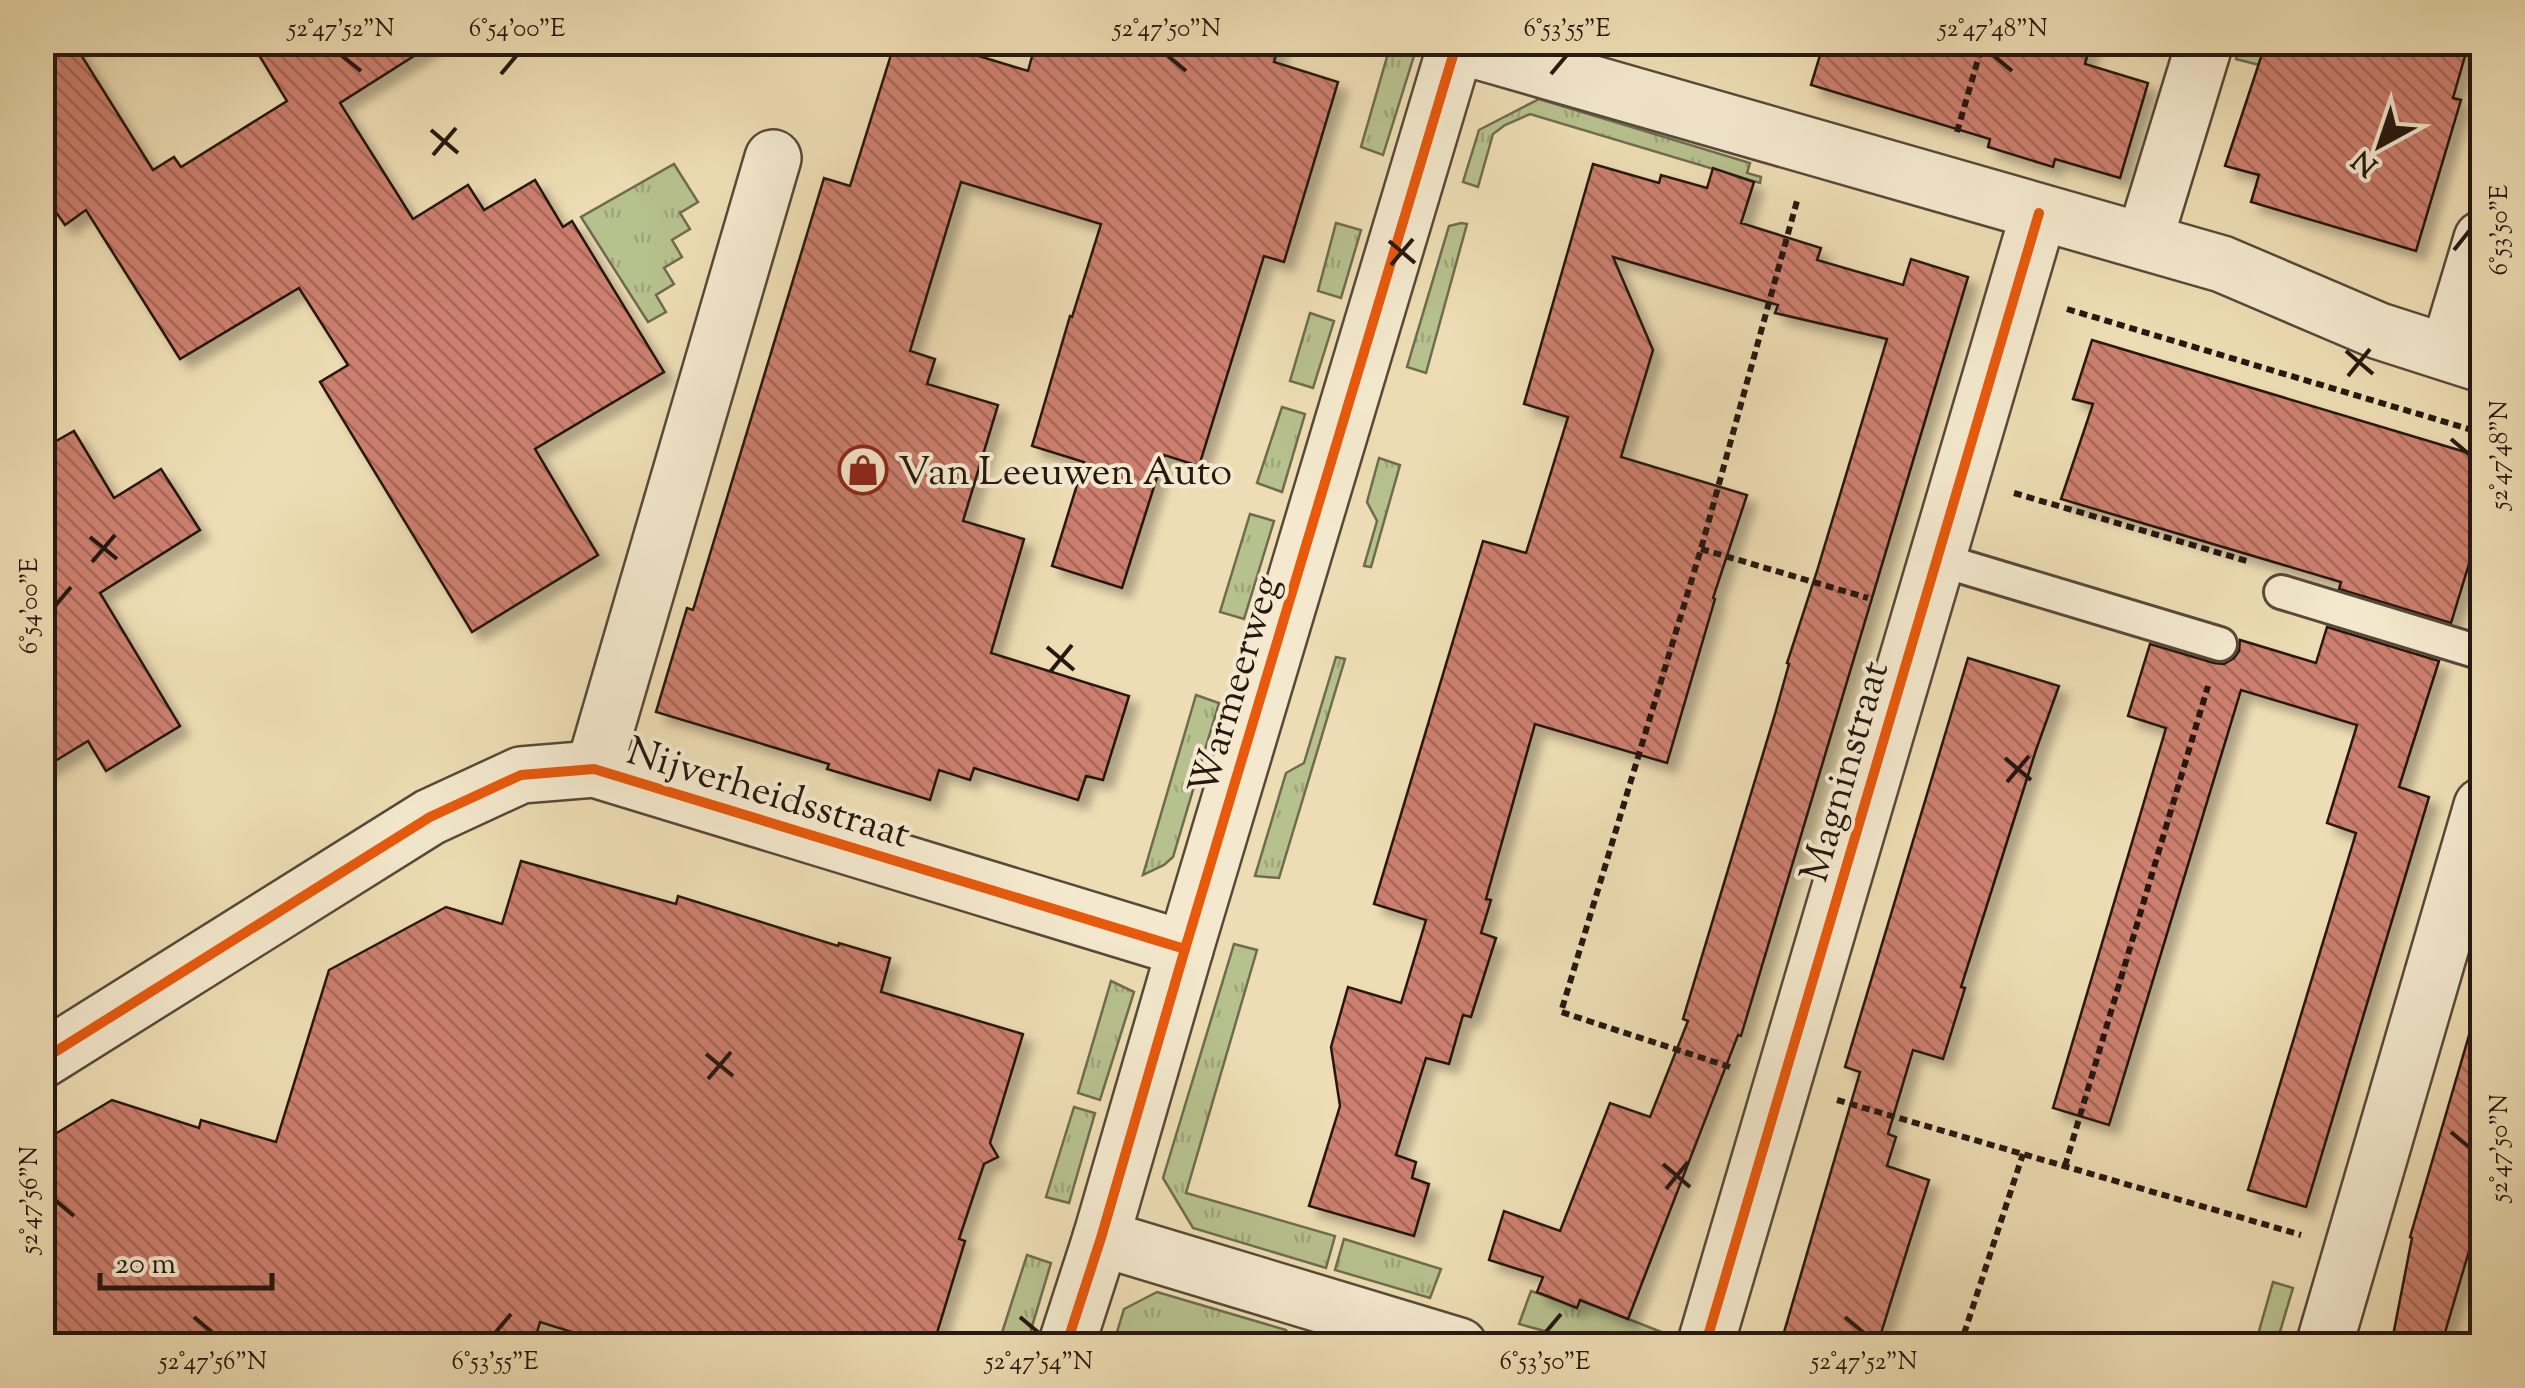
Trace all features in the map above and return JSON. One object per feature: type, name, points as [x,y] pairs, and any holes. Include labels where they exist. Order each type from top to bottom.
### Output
[{"type":"street","points":[[2144,241],[2205,42]]},
{"type":"street","points":[[1457,44],[2222,264],[2379,331],[2466,358],[2482,238]]},
{"type":"street","name":"Warmeerweg","points":[[1066,1346],[1102,1238],[1457,44]]},
{"type":"street","name":"Nijverheidsstraat","points":[[594,769],[773,158]]},
{"type":"street","name":"Magninstraat","points":[[1705,1346],[2039,213]]},
{"type":"street","name":"Nijverheidsstraat","points":[[42,1060],[430,817],[521,775],[594,769],[1185,949]]},
{"type":"street","points":[[2324,1346],[2482,806]]},
{"type":"street","points":[[1102,1238],[1458,1346]]},
{"type":"lane","points":[[1937,558],[2220,644]]},
{"type":"lane","points":[[2281,592],[2482,653]]},
{"type":"path","points":[[1942,184],[1984,42]]},
{"type":"path","points":[[1812,147],[1702,549],[1561,1012],[1782,1084],[2352,1250]]},
{"type":"path","points":[[2015,294],[2482,433]]},
{"type":"path","points":[[1961,478],[2286,572],[2281,592]]},
{"type":"path","points":[[1702,549],[1920,613]]},
{"type":"path","points":[[2065,1166],[2246,560]]},
{"type":"path","points":[[1960,1346],[2023,1154]]},
{"type":"green space","points":[[1391,43],[1418,43],[1383,155],[1361,147]]},
{"type":"green space","points":[[2241,43],[2266,43],[2259,65],[2236,59]]},
{"type":"green space","points":[[1539,99],[1750,163],[1747,173],[1761,177],[1760,183],[1530,114],[1493,134],[1478,187],[1463,182],[1479,130]]},
{"type":"green space","points":[[674,164],[698,202],[680,213],[690,229],[672,240],[682,257],[664,268],[674,284],[656,295],[666,312],[648,322],[581,217]]},
{"type":"green space","points":[[1336,223],[1361,230],[1341,298],[1318,291]]},
{"type":"green space","points":[[1467,224],[1426,373],[1407,367],[1449,226]]},
{"type":"green space","points":[[1310,313],[1334,321],[1313,388],[1290,381]]},
{"type":"green space","points":[[1282,407],[1305,414],[1282,492],[1257,483]]},
{"type":"green space","points":[[1379,458],[1400,465],[1371,567],[1364,566],[1377,521],[1367,502]]},
{"type":"green space","points":[[1250,514],[1274,521],[1244,619],[1220,612]]},
{"type":"green space","points":[[1336,657],[1345,659],[1279,878],[1255,876],[1286,773],[1304,763]]},
{"type":"green space","points":[[1196,695],[1219,703],[1173,857],[1143,875]]},
{"type":"green space","points":[[1234,944],[1257,950],[1186,1193],[1335,1236],[1326,1268],[1193,1228],[1163,1178]]},
{"type":"green space","points":[[1111,981],[1134,992],[1100,1100],[1078,1093]]},
{"type":"green space","points":[[1074,1107],[1095,1113],[1069,1203],[1046,1197]]},
{"type":"green space","points":[[1344,1239],[1441,1269],[1430,1298],[1335,1270]]},
{"type":"green space","points":[[1027,1255],[1051,1263],[1027,1343],[998,1345]]},
{"type":"green space","points":[[2273,1282],[2293,1288],[2276,1345],[2255,1345]]},
{"type":"green space","points":[[1531,1291],[1577,1307],[1580,1300],[1664,1333],[1650,1345],[1595,1345],[1519,1324]]},
{"type":"green space","points":[[1157,1292],[1286,1330],[1293,1345],[1200,1345],[1175,1338],[1172,1345],[1113,1345],[1124,1309]]},
{"type":"building","points":[[42,42],[73,42],[153,170],[174,157],[181,167],[287,101],[251,42],[436,42],[340,103],[413,219],[468,185],[484,210],[535,180],[563,227],[572,221],[664,372],[535,449],[598,555],[472,632],[320,382],[348,365],[299,288],[180,359],[86,210],[65,225],[42,192]]},
{"type":"building","points":[[895,42],[933,42],[1028,71],[1036,42],[1280,42],[1274,62],[1338,82],[1284,262],[1264,256],[1199,466],[1164,455],[1122,588],[1052,566],[1084,462],[1032,446],[1101,224],[961,182],[910,351],[935,359],[927,384],[998,405],[963,521],[1024,539],[991,653],[1129,696],[1103,780],[1086,776],[1078,800],[974,768],[970,780],[939,770],[930,800],[827,769],[829,764],[656,712],[687,608],[693,610],[824,178],[850,186]]},
{"type":"building","points":[[1824,42],[2091,42],[2085,64],[2148,83],[2120,178],[2055,159],[2053,167],[1988,147],[1990,139],[1811,85]]},
{"type":"building","points":[[2266,42],[2469,42],[2453,98],[2461,100],[2416,251],[2251,202],[2259,175],[2225,166]]},
{"type":"building","points":[[1593,164],[1659,183],[1661,175],[1707,188],[1713,168],[1754,182],[1741,223],[1821,248],[1817,260],[1903,285],[1911,259],[1968,277],[1741,1036],[1738,1035],[1628,1319],[1580,1300],[1577,1308],[1537,1292],[1543,1277],[1489,1260],[1504,1211],[1560,1231],[1610,1103],[1650,1117],[1688,1021],[1683,1019],[1887,339],[1775,313],[1778,305],[1613,257],[1653,350],[1621,457],[1747,495],[1713,598],[1667,763],[1535,724],[1486,899],[1491,900],[1481,933],[1496,938],[1471,1017],[1463,1015],[1449,1064],[1426,1058],[1396,1155],[1416,1162],[1412,1178],[1429,1184],[1414,1236],[1309,1206],[1340,1106],[1331,1047],[1348,987],[1401,1003],[1426,920],[1374,904],[1483,541],[1526,553],[1568,417],[1524,404]]},
{"type":"building","points":[[2092,340],[2482,457],[2482,521],[2451,623],[2339,589],[2341,582],[2061,499],[2093,404],[2073,399]]},
{"type":"building","points":[[74,431],[114,498],[161,469],[200,530],[100,593],[180,726],[106,771],[88,741],[42,769],[42,449]]},
{"type":"building","points":[[2327,627],[2439,661],[2399,787],[2429,797],[2306,1207],[2248,1190],[2356,833],[2327,823],[2357,725],[2241,690],[2109,1125],[2053,1108],[2166,728],[2128,716],[2150,644],[2224,664],[2239,651],[2240,640],[2316,663]]},
{"type":"building","points":[[1968,658],[2059,686],[1961,987],[1965,988],[1943,1059],[1913,1050],[1888,1134],[1896,1137],[1887,1166],[1929,1180],[1877,1346],[1780,1346],[1860,1072],[1845,1067]]},
{"type":"building","points":[[521,861],[676,904],[678,896],[838,946],[839,943],[890,958],[881,992],[1023,1034],[990,1143],[998,1157],[984,1164],[959,1239],[965,1241],[933,1346],[617,1346],[540,1322],[533,1346],[42,1346],[42,1174],[55,1134],[112,1100],[199,1128],[201,1120],[276,1142],[329,970],[446,907],[502,924]]},
{"type":"building","points":[[2470,1032],[2482,1034],[2482,1207],[2441,1346],[2391,1346],[2410,1237]]},
{"type":"cycle path","points":[[1066,1346],[1457,42]]},
{"type":"cycle path","points":[[1705,1346],[2039,213]]},
{"type":"cycle path","points":[[42,1060],[430,817],[521,775],[594,769],[1185,949]]},
{"type":"place","name":"Van Leeuwen Auto","points":[[863,470]]}]
